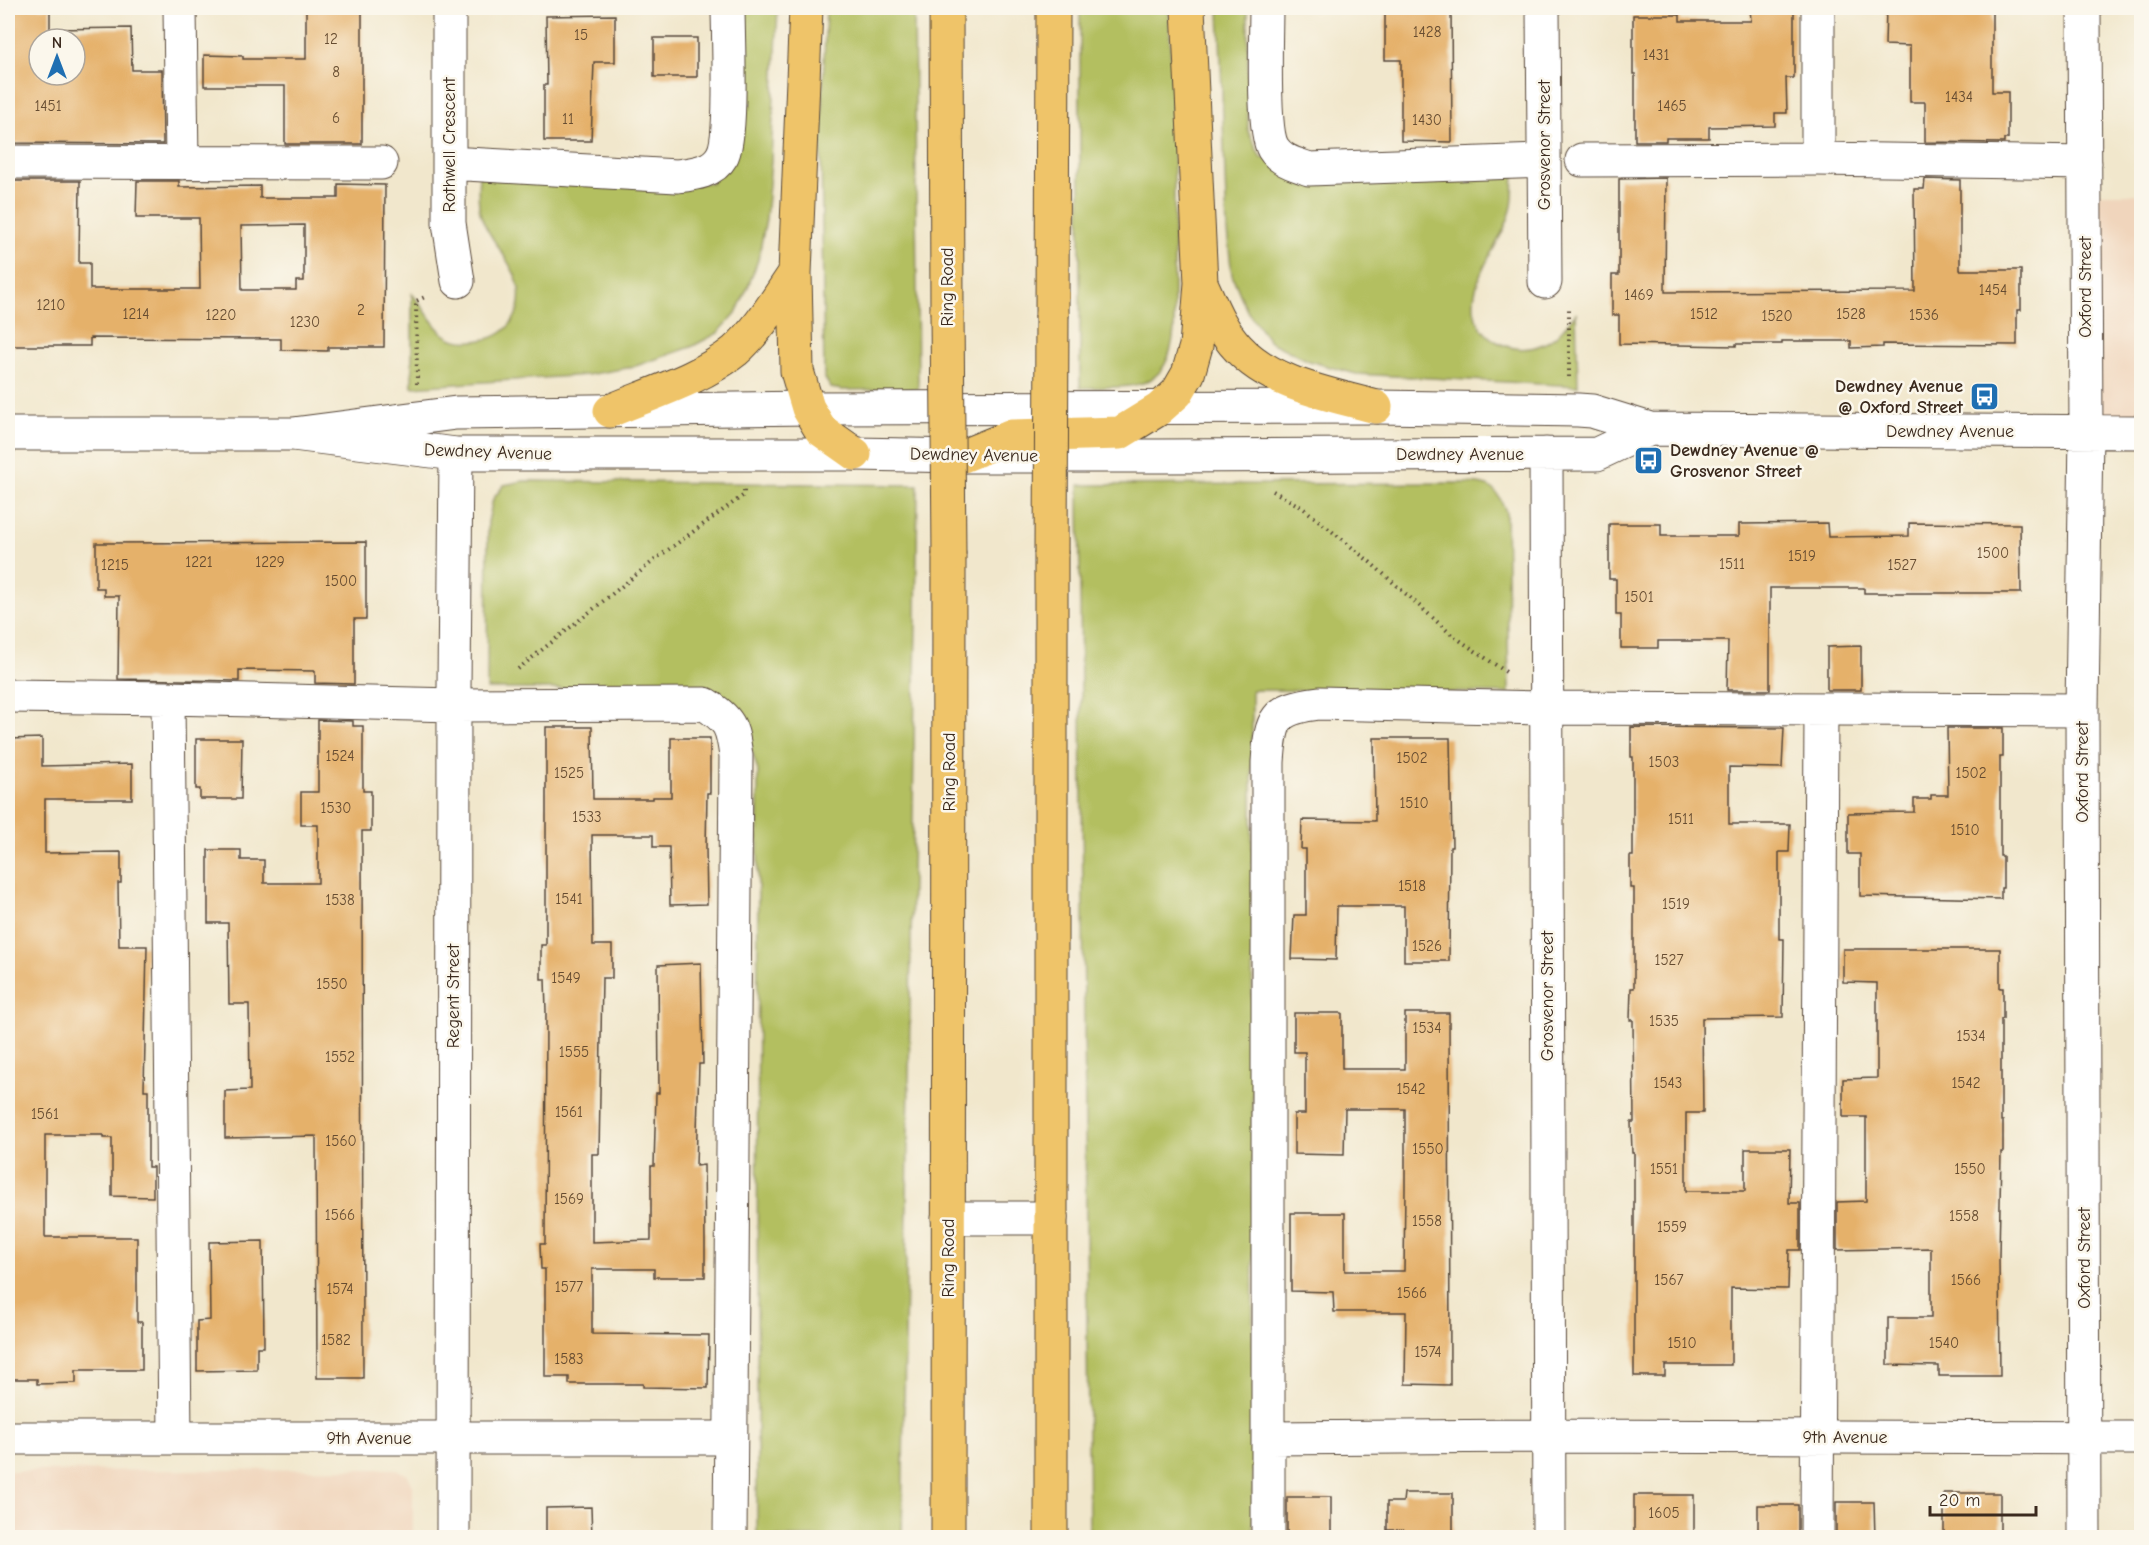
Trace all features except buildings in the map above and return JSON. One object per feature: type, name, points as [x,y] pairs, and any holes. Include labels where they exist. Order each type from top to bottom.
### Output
[{"type":"highway","points":[[806,8],[795,273],[797,371],[808,408],[821,430],[855,453]]},
{"type":"highway","name":"Ring Road","points":[[946,8],[949,555],[948,1538]]},
{"type":"highway","points":[[1051,1538],[1053,8]]},
{"type":"highway","points":[[963,456],[1012,436],[1120,433],[1159,409],[1178,393],[1188,374],[1196,346],[1201,283],[1188,8]]},
{"type":"highway","points":[[610,411],[700,373],[735,350],[760,323],[795,273]]},
{"type":"highway","points":[[1201,283],[1219,323],[1239,349],[1269,372],[1301,386],[1376,407]]},
{"type":"street","points":[[180,8],[182,163]]},
{"type":"street","name":"Rothwell Crescent","points":[[449,8],[449,222],[458,281]]},
{"type":"street","points":[[449,163],[677,176],[696,174],[713,166],[723,155],[728,132],[728,8]]},
{"type":"street","points":[[1266,8],[1267,116],[1272,147],[1286,161],[1309,169],[1544,161]]},
{"type":"street","name":"Grosvenor Street","points":[[1543,8],[1545,282]]},
{"type":"street","points":[[1818,8],[1818,159]]},
{"type":"street","name":"Oxford Street","points":[[2084,8],[2086,432],[2082,710],[2084,1538]]},
{"type":"street","points":[[1582,160],[1818,159],[2085,163]]},
{"type":"street","points":[[8,162],[381,163]]},
{"type":"street","name":"Dewdney Avenue","points":[[293,434],[456,413],[808,408],[1376,407],[1592,411],[1650,429],[2142,432]]},
{"type":"street","name":"Dewdney Avenue","points":[[8,434],[293,434],[456,454],[855,453],[963,456],[1597,453],[1650,429]]},
{"type":"street","name":"Grosvenor Street","points":[[1546,453],[1549,1538]]},
{"type":"street","name":"Regent Street","points":[[453,1538],[465,705],[456,454]]},
{"type":"street","points":[[8,696],[465,705],[705,704],[723,715],[732,732],[736,756],[730,1538]]},
{"type":"street","points":[[168,698],[175,1438]]},
{"type":"street","points":[[1269,1538],[1268,762],[1270,734],[1278,716],[1294,706],[1319,703],[1545,708],[2082,710]]},
{"type":"street","points":[[1816,1538],[1821,709]]},
{"type":"street","points":[[948,1218],[1051,1218]]},
{"type":"street","name":"9th Avenue","points":[[1269,1438],[1549,1436],[2142,1438]]},
{"type":"street","name":"9th Avenue","points":[[8,1438],[730,1438]]},
{"type":"path","points":[[417,417],[416,301],[458,281]]},
{"type":"path","points":[[1545,282],[1569,298],[1569,410]]},
{"type":"path","points":[[465,705],[529,660],[660,555],[744,495],[744,479]]},
{"type":"path","points":[[1272,490],[1303,508],[1370,562],[1452,635],[1511,675],[1511,706]]},
{"type":"shaded area","points":[[2085,194],[2141,194],[2141,432],[2086,432]]},
{"type":"shaded area","points":[[395,1469],[408,1475],[413,1486],[413,1537],[8,1537],[8,1471]]},
{"type":"green space","points":[[737,8],[778,8],[766,219],[758,260],[736,313],[718,333],[691,347],[633,367],[587,375],[412,387],[412,294],[441,332],[458,341],[487,339],[496,336],[510,325],[515,317],[519,302],[519,288],[509,264],[481,216],[478,201],[479,175],[712,183]]},
{"type":"green space","points":[[826,8],[914,8],[918,389],[843,390],[831,388],[824,377],[821,141]]},
{"type":"green space","points":[[1080,8],[1169,8],[1174,159],[1174,330],[1164,366],[1144,383],[1131,386],[1080,388]]},
{"type":"green space","points":[[1219,8],[1248,8],[1248,131],[1261,158],[1514,174],[1509,218],[1476,287],[1475,312],[1479,324],[1495,341],[1519,348],[1531,348],[1553,338],[1576,313],[1578,386],[1356,374],[1309,361],[1270,342],[1247,311],[1232,275],[1227,231]]},
{"type":"green space","points":[[524,481],[918,485],[902,1537],[757,1537],[758,771],[743,720],[732,701],[709,689],[487,689],[488,522],[493,499],[504,485]]},
{"type":"green space","points":[[1466,483],[1492,488],[1506,512],[1509,693],[1252,690],[1253,1537],[1089,1537],[1079,485]]},
{"type":"place","name":"Dewdney Avenue @ Oxford Street","points":[[1984,396]]},
{"type":"place","name":"Dewdney Avenue @ Grosvenor Street","points":[[1649,460]]}]
